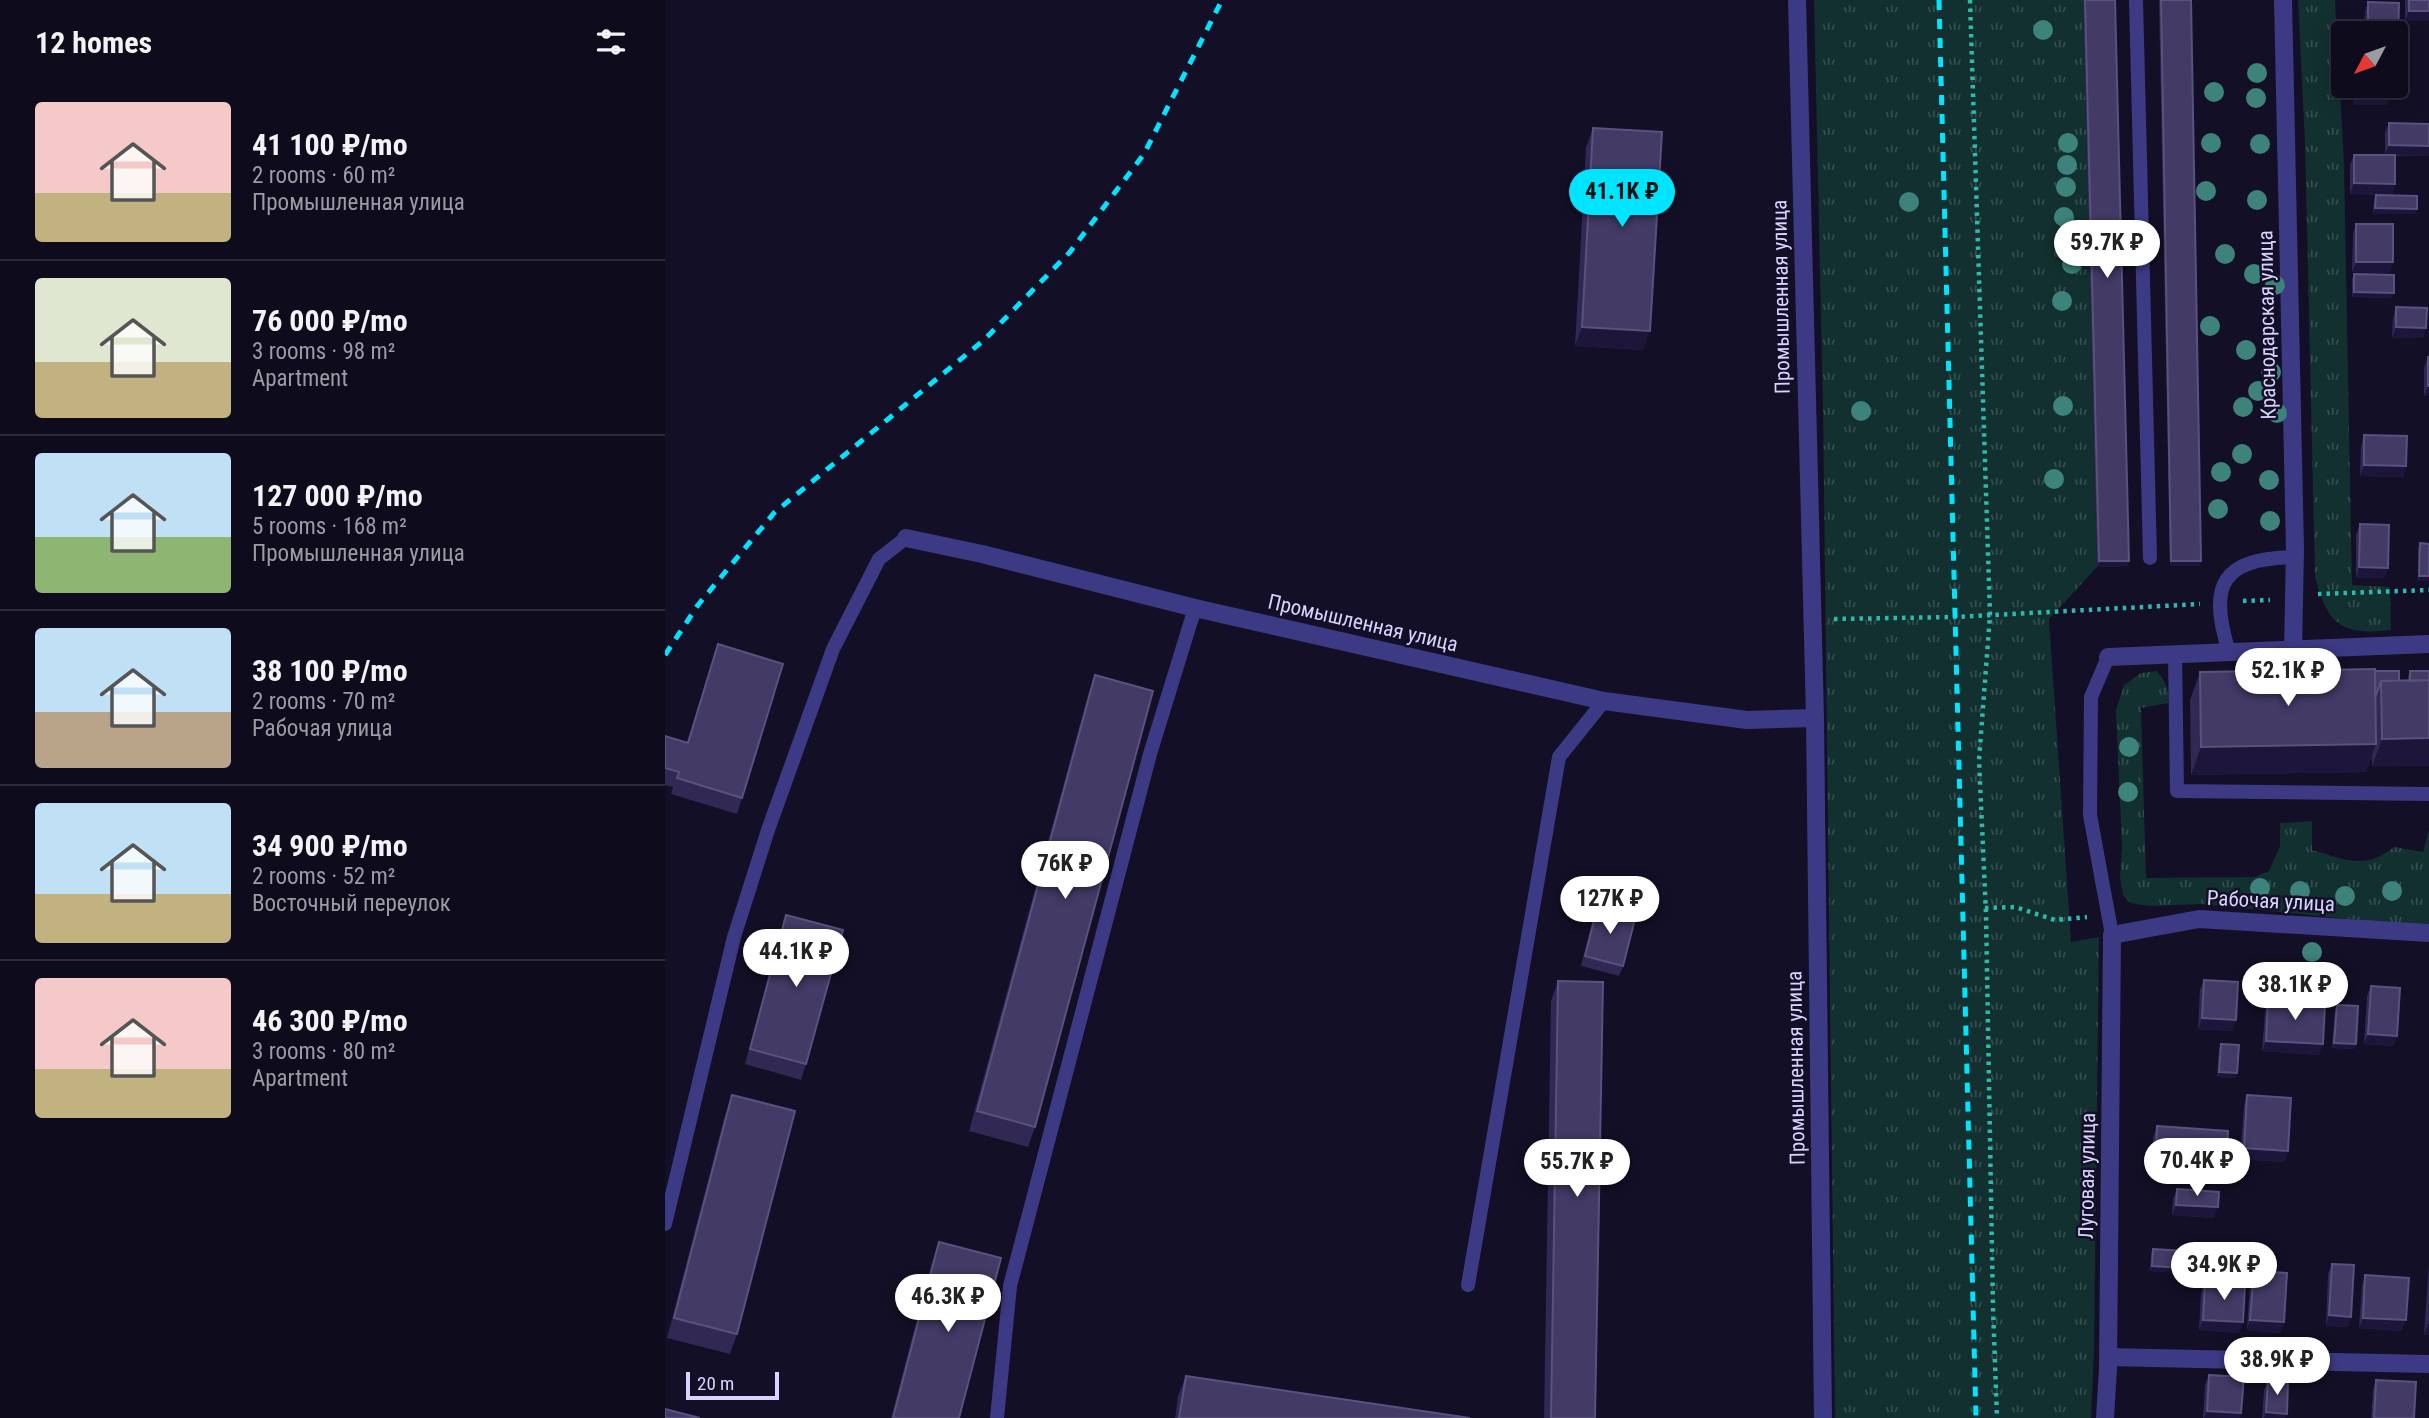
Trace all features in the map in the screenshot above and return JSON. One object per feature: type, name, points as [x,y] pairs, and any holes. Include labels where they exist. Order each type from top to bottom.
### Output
[{"type":"street","name":"Промышленная улица","points":[[1797,0],[1815,718],[1823,1418]]},
{"type":"street","name":"Краснодарская улица","points":[[2283,0],[2295,556],[2293,650]]},
{"type":"street","name":"Промышленная улица","points":[[906,538],[982,554],[1195,608],[1604,701],[1747,720],[1815,718]]},
{"type":"street","points":[[2108,657],[2429,644]]},
{"type":"street","name":"Рабочая улица","points":[[2112,935],[2199,919],[2429,933]]},
{"type":"street","name":"Луговая улица","points":[[2105,1418],[2108,1357],[2112,935]]},
{"type":"street","points":[[2108,1357],[2429,1364]]},
{"type":"lane","points":[[2136,0],[2150,558]]},
{"type":"lane","points":[[665,1224],[734,937],[768,830],[833,649],[879,559],[906,538]]},
{"type":"lane","points":[[2229,652],[2223,631],[2220,603],[2222,583],[2238,568],[2265,557],[2295,556]]},
{"type":"lane","points":[[997,1418],[1010,1286],[1150,754],[1195,608]]},
{"type":"lane","points":[[2175,654],[2177,790],[2429,794]]},
{"type":"lane","points":[[2108,657],[2091,698],[2090,815],[2112,935]]},
{"type":"lane","points":[[1468,1285],[1559,757],[1604,701]]},
{"type":"path","points":[[1970,0],[1990,615],[1979,760],[1997,1418]]},
{"type":"path","points":[[1812,619],[1990,615],[2429,590]]},
{"type":"path","points":[[1985,908],[2015,907],[2055,920],[2109,914]]},
{"type":"green space","points":[[1814,0],[2083,0],[2097,567],[2049,619],[2071,942],[2099,937],[2091,1418],[1835,1418],[1823,407]]},
{"type":"green space","points":[[2298,0],[2335,0],[2336,21],[2331,21],[2331,98],[2340,98],[2344,166],[2352,585],[2390,587],[2391,630],[2360,631],[2339,623],[2325,606],[2315,576],[2305,143]]},
{"type":"green space","points":[[2157,671],[2166,686],[2168,703],[2141,708],[2146,878],[2255,877],[2269,871],[2280,846],[2280,823],[2312,821],[2312,850],[2354,861],[2373,859],[2394,847],[2423,852],[2429,830],[2429,927],[2201,904],[2150,906],[2130,903],[2123,895],[2120,878],[2122,847],[2116,711],[2124,685],[2141,673]]},
{"type":"building","points":[[2085,0],[2115,0],[2129,561],[2099,561]]},
{"type":"building","points":[[2161,0],[2191,0],[2201,561],[2171,561]]},
{"type":"building","points":[[2409,0],[2429,0],[2429,11],[2409,11]]},
{"type":"building","points":[[2368,2],[2399,3],[2398,21],[2368,21]]},
{"type":"building","points":[[2389,123],[2429,124],[2429,146],[2389,145]]},
{"type":"building","points":[[1593,128],[1662,132],[1650,331],[1582,327]]},
{"type":"building","points":[[2354,155],[2395,155],[2395,184],[2354,183]]},
{"type":"building","points":[[2376,195],[2417,196],[2417,209],[2375,208]]},
{"type":"building","points":[[2356,224],[2393,224],[2393,262],[2356,262]]},
{"type":"building","points":[[2354,274],[2394,275],[2394,293],[2354,292]]},
{"type":"building","points":[[2396,307],[2427,308],[2426,328],[2396,327]]},
{"type":"building","points":[[2364,435],[2407,436],[2406,466],[2364,465]]},
{"type":"building","points":[[2360,524],[2389,525],[2388,568],[2359,567]]},
{"type":"building","points":[[2420,543],[2429,544],[2429,576],[2419,576]]},
{"type":"building","points":[[718,644],[783,664],[742,798],[677,778],[679,772],[665,768],[665,736],[688,743]]},
{"type":"building","points":[[2375,669],[2376,744],[2201,747],[2200,672]]},
{"type":"building","points":[[2375,671],[2399,671],[2399,681],[2381,681],[2375,698]]},
{"type":"building","points":[[2410,671],[2429,671],[2429,680],[2410,681]]},
{"type":"building","points":[[1095,675],[1153,691],[1035,1127],[977,1111]]},
{"type":"building","points":[[2429,680],[2429,738],[2382,739],[2381,681]]},
{"type":"building","points":[[1598,905],[1636,915],[1623,966],[1585,956]]},
{"type":"building","points":[[786,915],[843,930],[806,1064],[750,1049]]},
{"type":"building","points":[[2204,980],[2238,982],[2236,1020],[2202,1018]]},
{"type":"building","points":[[1558,981],[1603,982],[1595,1418],[1551,1418]]},
{"type":"building","points":[[2371,986],[2400,988],[2397,1036],[2368,1034]]},
{"type":"building","points":[[2268,1001],[2325,1004],[2323,1044],[2266,1041]]},
{"type":"building","points":[[2337,1005],[2358,1006],[2356,1044],[2334,1043]]},
{"type":"building","points":[[2221,1044],[2239,1045],[2237,1073],[2219,1072]]},
{"type":"building","points":[[732,1095],[795,1111],[737,1334],[674,1318]]},
{"type":"building","points":[[2247,1095],[2291,1098],[2288,1151],[2244,1148]]},
{"type":"building","points":[[2157,1126],[2228,1131],[2226,1170],[2155,1165]]},
{"type":"building","points":[[2177,1189],[2219,1192],[2218,1207],[2176,1205]]},
{"type":"building","points":[[939,1242],[1001,1258],[959,1418],[893,1418]]},
{"type":"building","points":[[2153,1249],[2185,1251],[2185,1268],[2152,1266]]},
{"type":"building","points":[[2332,1264],[2354,1265],[2351,1317],[2329,1315]]},
{"type":"building","points":[[2254,1271],[2287,1273],[2284,1322],[2250,1320]]},
{"type":"building","points":[[2365,1275],[2409,1278],[2406,1320],[2363,1318]]},
{"type":"building","points":[[2205,1282],[2245,1285],[2243,1322],[2203,1320]]},
{"type":"building","points":[[2209,1375],[2244,1377],[2241,1413],[2207,1411]]},
{"type":"building","points":[[1186,1376],[1470,1418],[1179,1418]]},
{"type":"building","points":[[2268,1380],[2288,1381],[2287,1414],[2266,1412]]},
{"type":"building","points":[[2376,1380],[2416,1382],[2414,1418],[2374,1418]]},
{"type":"building","points":[[665,1409],[700,1418],[665,1418]]},
{"type":"railway","points":[[665,655],[698,605],[774,513],[984,340],[1070,252],[1144,154],[1222,0]]},
{"type":"railway","points":[[1939,0],[1976,1418]]}]
